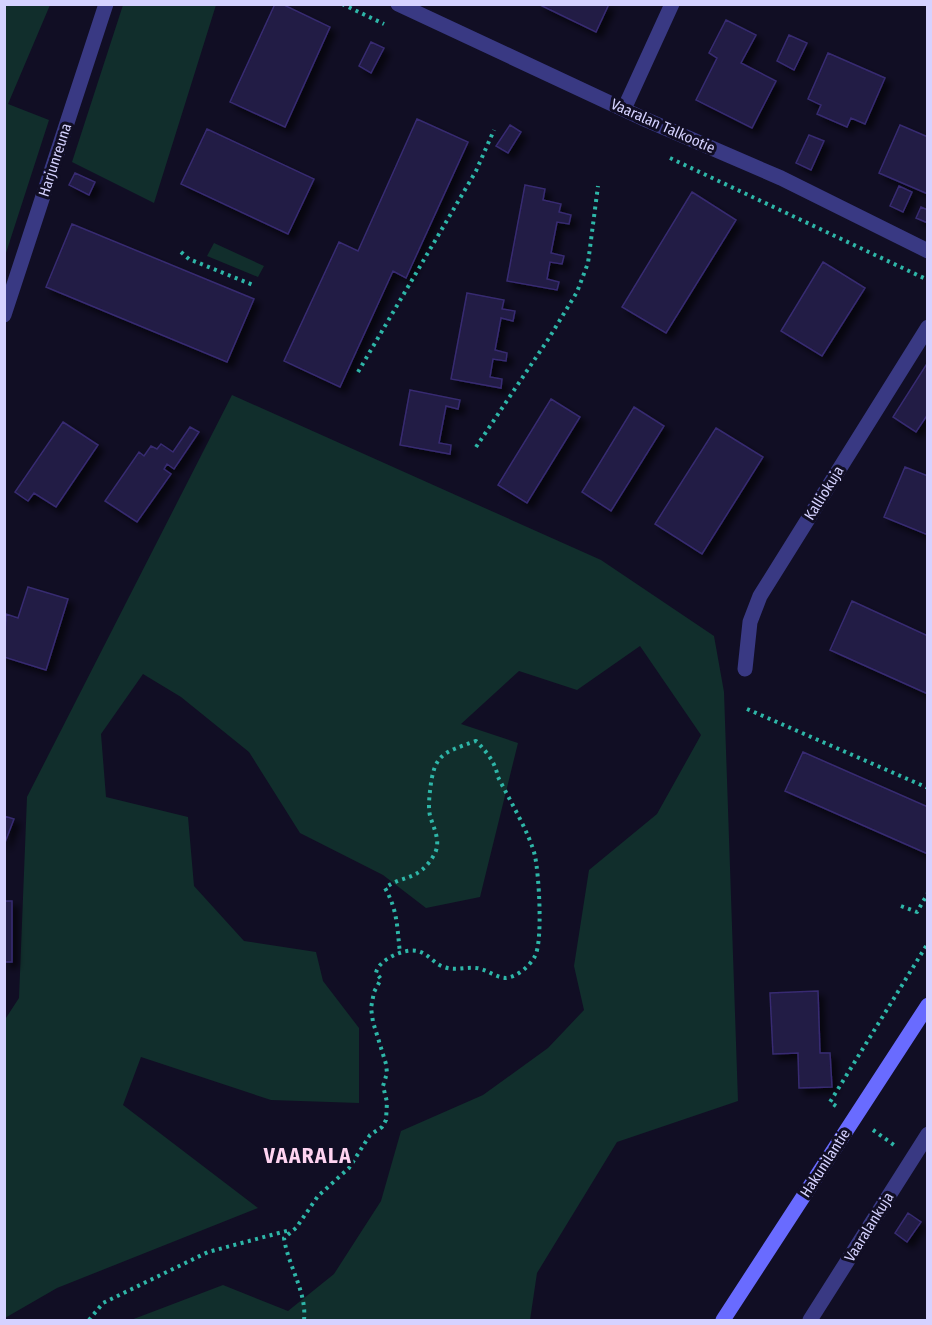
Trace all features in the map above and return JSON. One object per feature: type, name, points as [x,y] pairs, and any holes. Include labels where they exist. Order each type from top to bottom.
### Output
[{"type":"main road","name":"Hakunilantie","points":[[723,1320],[927,1005]]},
{"type":"street","name":"Harjunreuna","points":[[4,315],[106,4]]},
{"type":"street","name":"Vaaralan Talkootie","points":[[398,4],[624,109],[790,182],[927,251]]},
{"type":"street","points":[[624,109],[672,4]]},
{"type":"street","name":"Kalliokuja","points":[[745,669],[750,622],[760,596],[927,327]]},
{"type":"street","name":"Vaaralankuja","points":[[810,1320],[927,1134]]},
{"type":"path","points":[[358,372],[476,171],[494,130]]},
{"type":"path","points":[[476,447],[577,292],[588,263],[598,186]]},
{"type":"path","points":[[181,252],[189,260],[254,285]]},
{"type":"path","points":[[747,709],[927,788]]},
{"type":"path","points":[[304,1320],[300,1291],[288,1259],[284,1238],[296,1228],[318,1196],[349,1168],[370,1135],[385,1124],[387,1113],[383,1086],[387,1073],[386,1064],[371,1008],[374,992],[381,979],[376,973],[377,967],[400,953],[414,950],[442,967],[463,970],[473,968],[505,978],[512,977],[524,969],[536,956],[540,926],[535,857],[496,768],[487,752],[476,741],[448,751],[436,762],[433,771],[429,816],[435,830],[436,852],[416,875],[393,882],[385,888],[392,901],[399,933],[400,953]]},
{"type":"path","points":[[901,906],[916,912],[927,893]]},
{"type":"path","points":[[830,1102],[927,943]]},
{"type":"path","points":[[89,1320],[103,1303],[208,1252],[296,1228]]},
{"type":"green space","points":[[5,4],[50,5],[8,104],[49,120],[5,256]]},
{"type":"green space","points":[[123,5],[216,5],[154,203],[72,162]]},
{"type":"green space","points":[[214,243],[264,266],[258,277],[207,256]]},
{"type":"green space","points":[[232,395],[601,560],[714,636],[724,692],[738,1101],[617,1142],[537,1273],[530,1320],[131,1320],[223,1285],[288,1311],[334,1274],[381,1201],[401,1131],[483,1095],[548,1048],[584,1010],[574,966],[589,870],[657,814],[701,735],[640,646],[577,690],[519,671],[461,724],[518,743],[480,897],[426,908],[383,875],[300,833],[249,752],[181,697],[143,674],[101,734],[106,797],[188,817],[194,886],[244,941],[316,952],[323,981],[359,1028],[359,1103],[271,1100],[141,1057],[123,1105],[258,1208],[57,1288],[5,1318],[4,1021],[19,998],[27,797]]},
{"type":"building","points":[[275,4],[282,4],[330,27],[285,127],[230,102]]},
{"type":"building","points":[[538,4],[609,4],[596,32]]},
{"type":"building","points":[[726,20],[756,35],[741,63],[776,81],[752,128],[696,100],[717,58],[709,53]]},
{"type":"building","points":[[789,35],[807,43],[794,70],[777,61]]},
{"type":"building","points":[[371,42],[384,48],[371,73],[359,66]]},
{"type":"building","points":[[828,53],[885,78],[865,124],[851,118],[847,127],[817,114],[821,105],[808,99]]},
{"type":"building","points":[[417,119],[468,142],[406,278],[393,271],[340,387],[284,361],[339,242],[358,251]]},
{"type":"building","points":[[510,125],[521,132],[508,153],[496,146]]},
{"type":"building","points":[[900,125],[928,137],[928,194],[879,173]]},
{"type":"building","points":[[207,129],[314,179],[288,234],[181,184]]},
{"type":"building","points":[[809,135],[824,141],[811,170],[796,163]]},
{"type":"building","points":[[75,173],[95,182],[89,195],[69,185]]},
{"type":"building","points":[[525,185],[545,189],[543,200],[561,204],[559,212],[571,215],[569,224],[557,222],[551,253],[564,256],[562,264],[550,262],[547,279],[559,282],[557,290],[507,281]]},
{"type":"building","points":[[899,186],[912,192],[903,212],[890,206]]},
{"type":"building","points":[[692,192],[736,220],[666,333],[622,307]]},
{"type":"building","points":[[921,207],[928,210],[928,223],[916,218]]},
{"type":"building","points":[[72,224],[254,299],[227,362],[46,287]]},
{"type":"building","points":[[823,262],[865,288],[822,356],[781,331]]},
{"type":"building","points":[[467,293],[504,300],[502,309],[515,311],[513,321],[501,318],[495,350],[507,353],[506,361],[493,359],[490,377],[502,379],[501,388],[451,379]]},
{"type":"building","points":[[928,362],[928,414],[916,432],[893,417]]},
{"type":"building","points":[[410,390],[460,400],[458,409],[446,406],[439,443],[451,445],[450,454],[400,445]]},
{"type":"building","points":[[551,399],[580,417],[527,503],[498,485]]},
{"type":"building","points":[[634,407],[664,426],[611,511],[582,492]]},
{"type":"building","points":[[63,422],[98,445],[56,507],[34,493],[28,501],[15,492]]},
{"type":"building","points":[[190,427],[199,432],[174,469],[167,464],[164,469],[171,474],[137,522],[105,501],[139,452],[144,456],[151,446],[157,449],[161,444],[173,452]]},
{"type":"building","points":[[716,428],[763,457],[702,554],[655,524]]},
{"type":"building","points":[[905,467],[928,476],[928,535],[884,517]]},
{"type":"building","points":[[28,587],[68,599],[46,670],[4,657],[6,614],[18,618]]},
{"type":"building","points":[[852,601],[928,636],[928,694],[830,650]]},
{"type":"building","points":[[803,752],[928,807],[928,854],[785,791]]},
{"type":"building","points":[[4,816],[14,819],[4,845]]},
{"type":"building","points":[[4,901],[12,901],[12,962],[4,962]]},
{"type":"building","points":[[818,991],[820,1053],[830,1053],[832,1087],[799,1088],[798,1053],[773,1054],[770,993]]},
{"type":"building","points":[[908,1213],[921,1222],[907,1242],[895,1233]]},
{"type":"district","name":"VAARALA","points":[[308,1156]]}]
